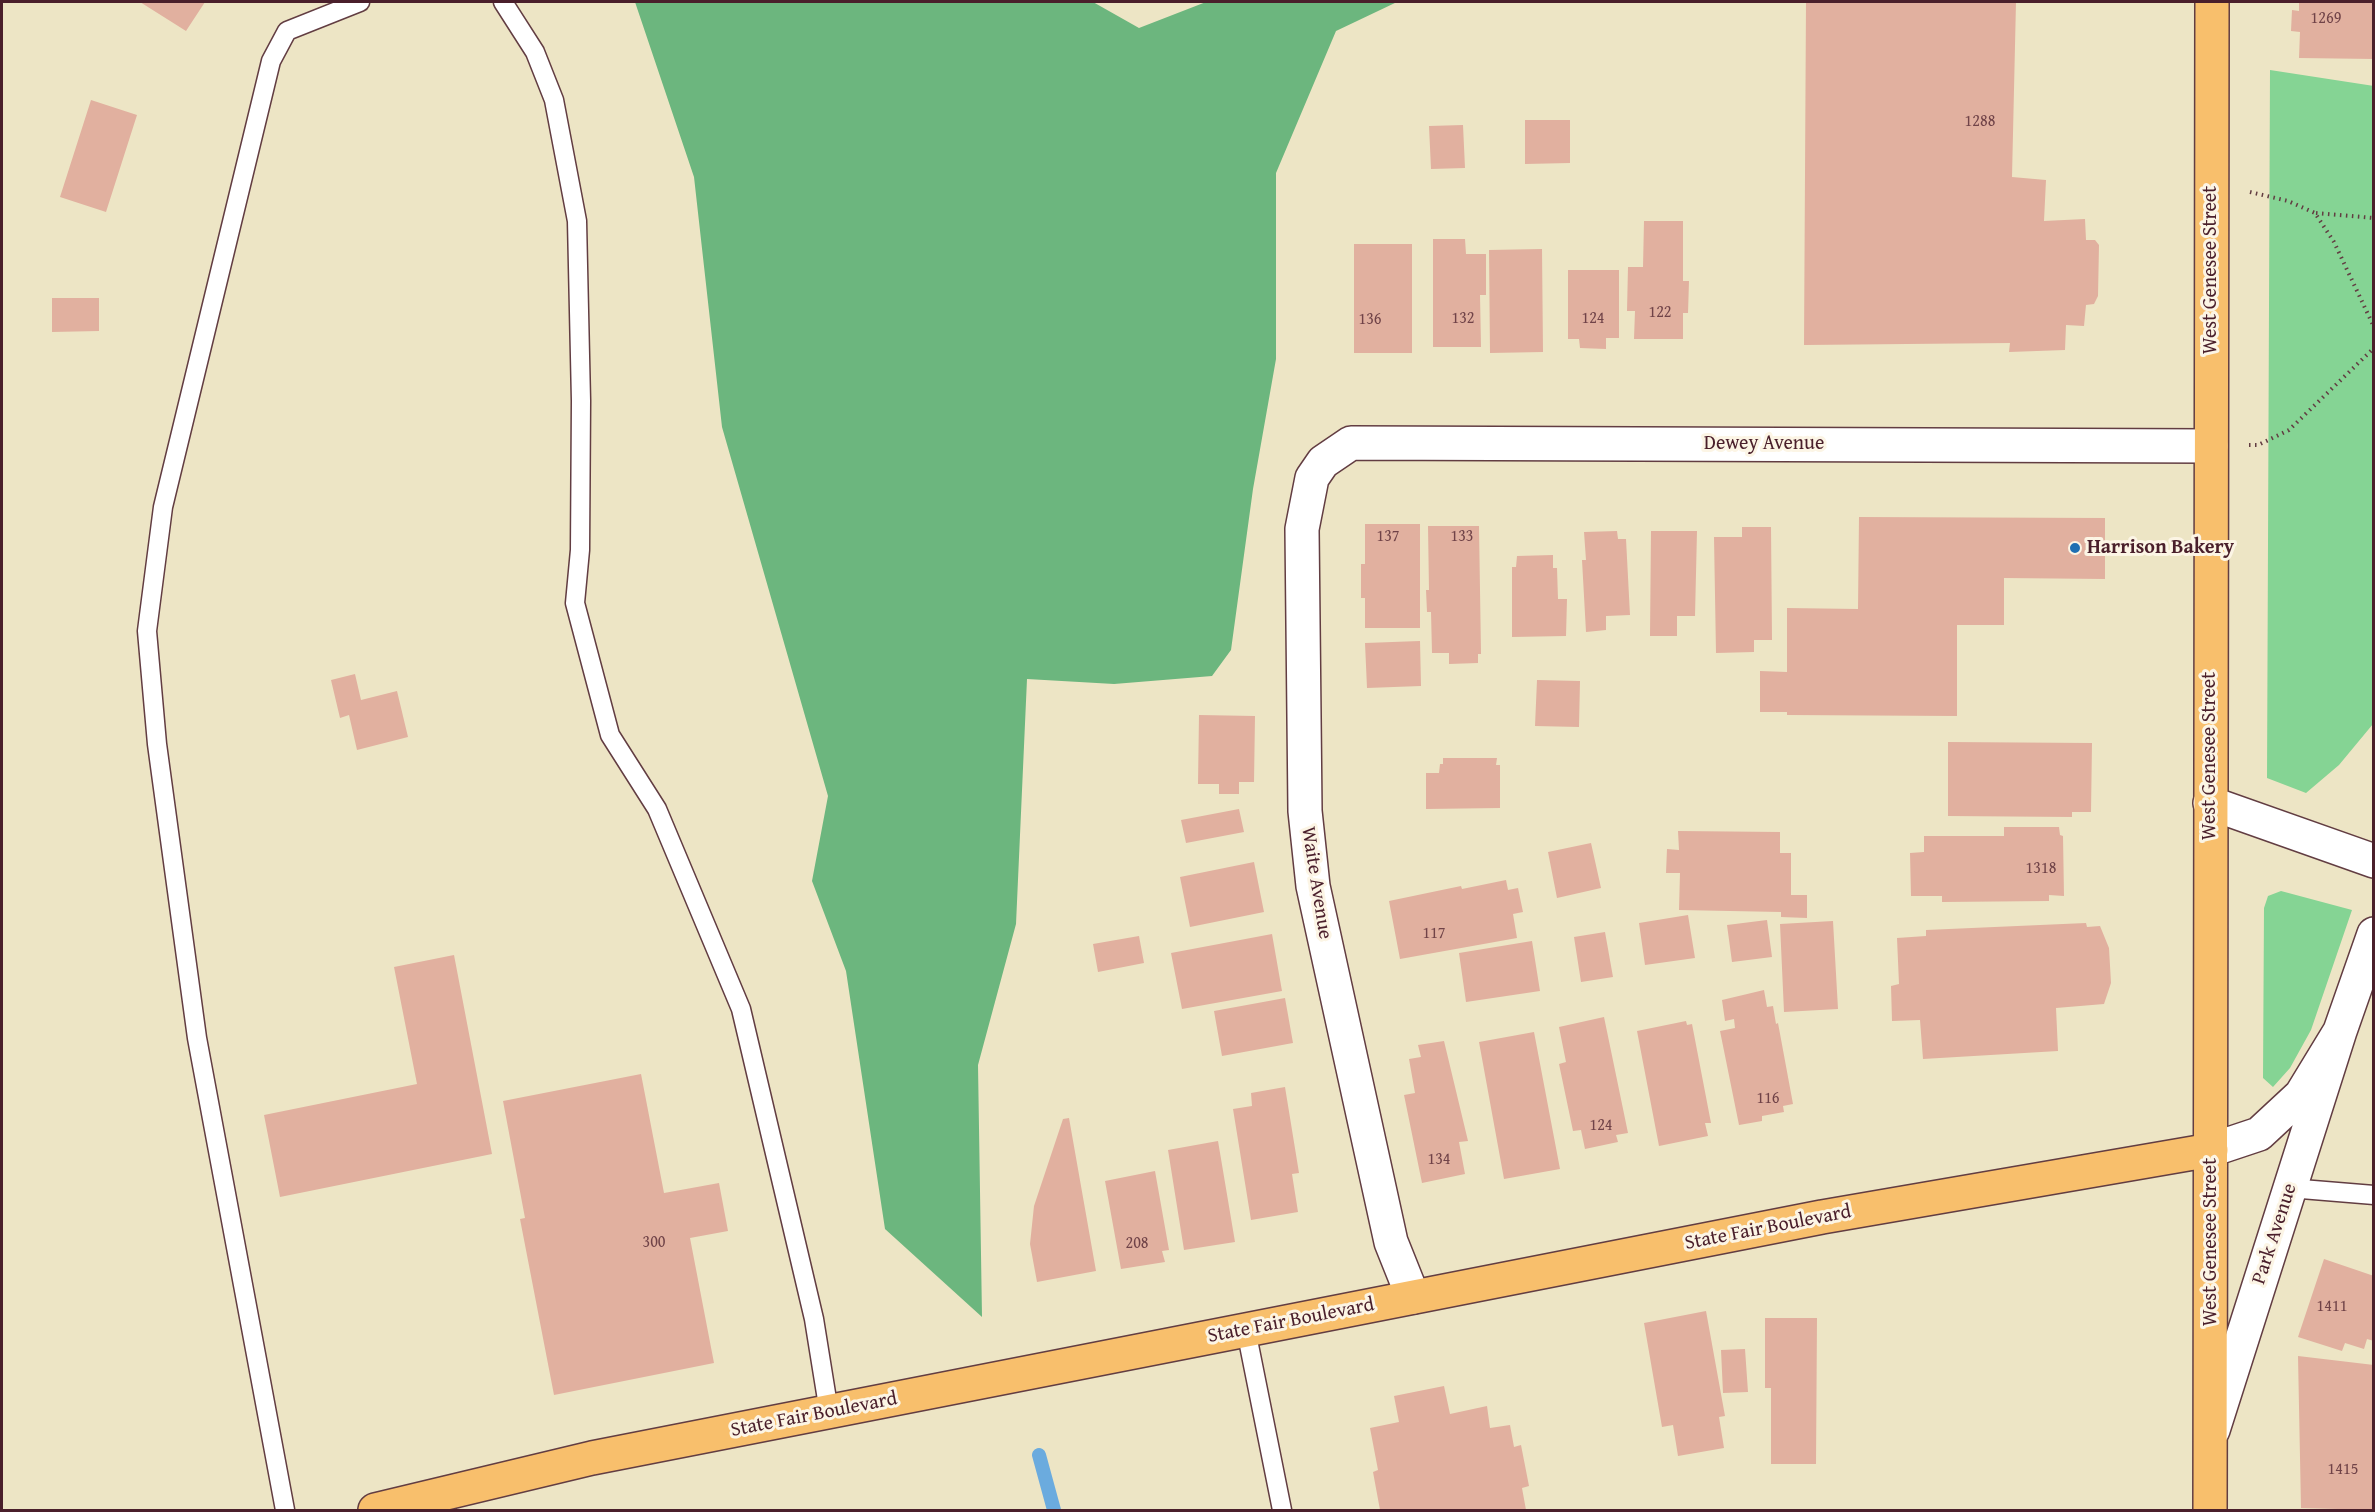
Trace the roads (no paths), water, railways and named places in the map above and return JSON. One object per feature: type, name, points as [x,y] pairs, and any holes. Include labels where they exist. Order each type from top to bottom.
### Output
[{"type":"main road","name":"West Genesee Street","points":[[2210,1510],[2211,2]]},
{"type":"main road","name":"State Fair Boulevard","points":[[375,1510],[592,1458],[1413,1297],[1822,1217],[2211,1150]]},
{"type":"street","name":"Dewey Avenue","points":[[1323,462],[1351,443],[2211,446]]},
{"type":"street","name":"Waite Avenue","points":[[1323,462],[1311,478],[1302,529],[1305,811],[1312,875],[1390,1242],[1413,1297]]},
{"type":"street","points":[[2210,803],[2373,861]]},
{"type":"street","name":"Park Avenue","points":[[2210,1438],[2373,934]]},
{"type":"street","name":"Park Avenue","points":[[2211,1150],[2259,1134],[2301,1095],[2340,1031]]},
{"type":"lane","points":[[285,1510],[197,1038],[157,744],[147,632],[163,507],[271,61],[286,31],[360,2]]},
{"type":"lane","points":[[503,2],[536,52],[554,100],[577,221],[581,401],[580,550],[575,603],[610,735],[657,809],[741,1008],[814,1319],[829,1412]]},
{"type":"lane","points":[[2289,1188],[2373,1195]]},
{"type":"lane","points":[[1246,1330],[1282,1510]]},
{"type":"waterway","points":[[1039,1455],[1054,1510]]},
{"type":"place","name":"Harrison Bakery","points":[[2075,548]]}]
